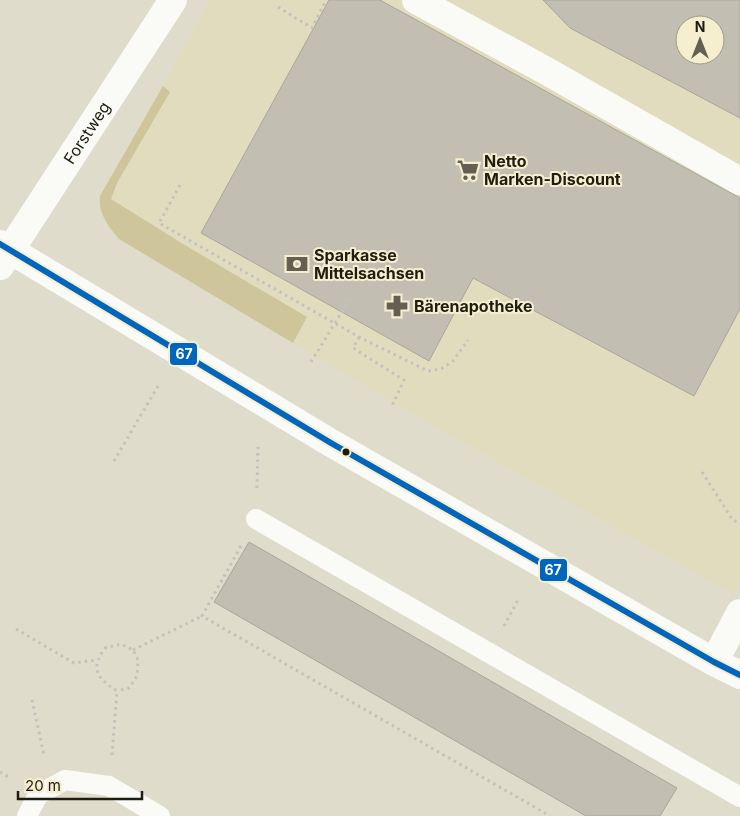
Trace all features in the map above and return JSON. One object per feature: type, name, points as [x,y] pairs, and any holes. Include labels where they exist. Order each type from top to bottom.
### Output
[{"type":"street","name":"Forstweg","points":[[3,253],[173,0]]},
{"type":"street","points":[[416,0],[543,69],[740,181]]},
{"type":"street","points":[[3,253],[534,561],[740,675]]},
{"type":"street","points":[[714,662],[740,613]]},
{"type":"lane","points":[[256,520],[740,797]]},
{"type":"lane","points":[[27,816],[38,795],[64,780],[109,786],[160,816]]},
{"type":"path","points":[[278,7],[312,28],[326,0]]},
{"type":"path","points":[[180,185],[159,222],[359,337],[428,371],[440,369],[453,361],[468,340]]},
{"type":"path","points":[[311,362],[351,297]]},
{"type":"path","points":[[359,337],[353,348],[404,380],[391,408]]},
{"type":"path","points":[[114,460],[158,386]]},
{"type":"path","points":[[133,650],[202,616],[256,520],[258,447]]},
{"type":"path","points":[[702,472],[732,520],[740,524]]},
{"type":"path","points":[[513,610],[520,598]]},
{"type":"path","points":[[202,616],[550,816]]},
{"type":"path","points":[[16,629],[74,663],[97,660]]},
{"type":"path","points":[[121,644],[133,650],[138,660],[136,676],[129,688],[117,691],[104,683],[98,672],[97,660],[105,648],[121,644]]},
{"type":"path","points":[[112,758],[117,691]]},
{"type":"path","points":[[32,700],[51,788]]},
{"type":"shaded area","points":[[211,0],[740,0],[740,580],[733,594],[402,408],[119,239],[107,225],[99,204],[100,196]]},
{"type":"shaded area","points":[[163,86],[170,92],[117,183],[111,199],[307,317],[293,343],[119,239],[102,214],[100,196]]},
{"type":"building","points":[[329,0],[380,0],[740,198],[740,309],[694,396],[473,278],[429,361],[201,233]]},
{"type":"building","points":[[543,0],[740,0],[740,118],[570,28]]},
{"type":"building","points":[[249,542],[677,788],[660,816],[586,816],[214,602]]},
{"type":"transit line","name":"67","points":[[0,244],[331,443],[714,662],[740,675]]},
{"type":"place","name":"Netto Marken-Discount","points":[[468,170]]},
{"type":"place","name":"Sparkasse Mittelsachsen","points":[[297,264]]},
{"type":"place","name":"Bärenapotheke","points":[[397,306]]}]
